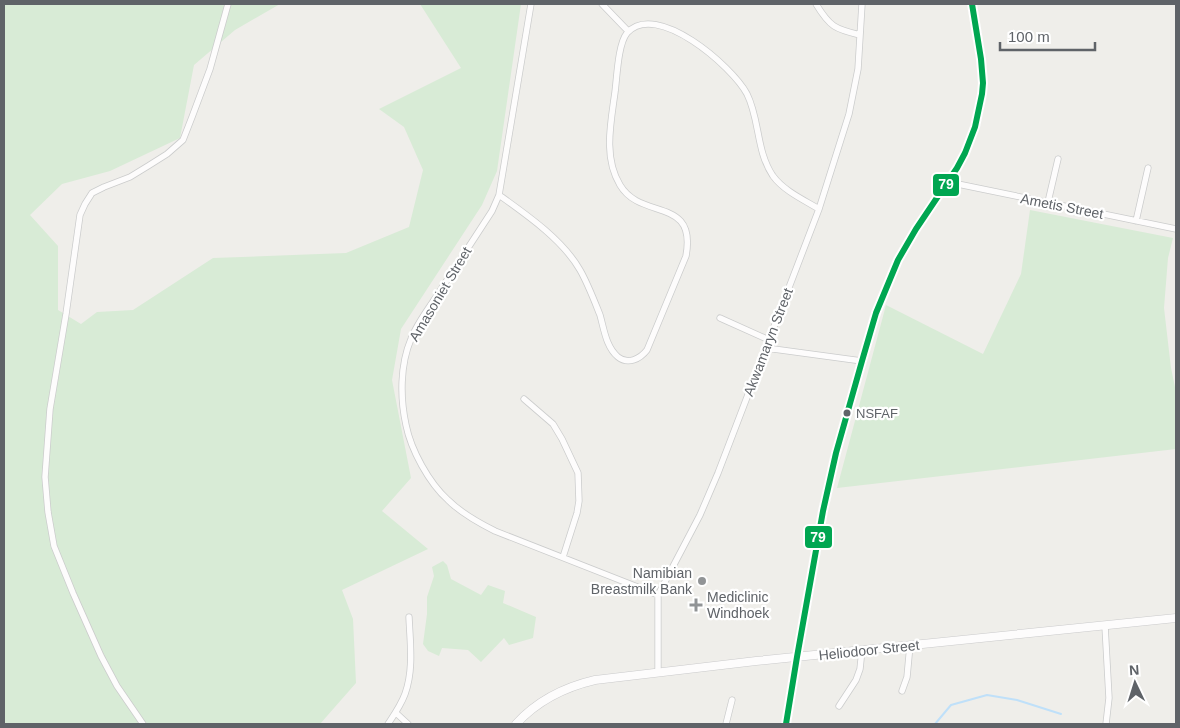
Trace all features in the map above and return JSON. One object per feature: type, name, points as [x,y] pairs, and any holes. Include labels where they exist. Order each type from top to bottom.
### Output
[{"type":"street","points":[[143,724],[117,686],[101,656],[54,546],[48,512],[45,477],[50,409],[80,215],[92,193],[142,170],[167,154],[182,140],[210,70],[228,4]]},
{"type":"street","name":"Amasoniet Street","points":[[531,4],[499,195],[492,211],[411,338],[406,352],[403,376],[403,408],[406,426],[428,477],[448,501],[476,521],[495,532],[658,595]]},
{"type":"street","points":[[602,4],[628,31]]},
{"type":"street","points":[[816,4],[830,24],[860,36]]},
{"type":"street","name":"Akwamaryn Street","points":[[658,672],[658,595],[700,515],[718,473],[819,209],[851,107],[858,69],[862,4]]},
{"type":"street","points":[[786,724],[836,453],[876,313],[898,260],[916,229],[957,168],[975,127],[983,83],[972,4]]},
{"type":"street","points":[[499,195],[559,243],[571,257],[588,286],[600,315],[607,340],[619,358],[626,361],[635,360],[643,355],[648,350],[686,256],[688,244],[686,228],[681,220],[634,200],[624,190],[615,176],[610,152],[610,130],[623,38],[635,25],[650,22],[670,26],[689,36],[722,63],[747,94],[754,115],[762,153],[774,176],[785,188],[819,209]]},
{"type":"street","points":[[1048,202],[1058,159]]},
{"type":"street","points":[[1136,221],[1148,168]]},
{"type":"street","name":"Ametis Street","points":[[948,182],[1176,229]]},
{"type":"street","points":[[720,318],[769,340]]},
{"type":"street","points":[[766,348],[862,361]]},
{"type":"street","points":[[524,400],[553,424],[578,473],[579,501],[577,513],[563,557]]},
{"type":"street","points":[[388,724],[396,713],[405,694],[410,670],[409,616]]},
{"type":"street","name":"Heliodoor Street","points":[[516,724],[537,706],[560,691],[596,680],[862,650],[1176,618]]},
{"type":"street","points":[[1105,626],[1109,698],[1106,724]]},
{"type":"street","points":[[902,691],[907,677],[910,646]]},
{"type":"street","points":[[839,706],[856,680],[860,669],[862,650]]},
{"type":"street","points":[[726,724],[732,700]]},
{"type":"street","points":[[396,713],[408,724]]},
{"type":"green space","points":[[4,4],[280,4],[235,30],[194,65],[180,138],[110,171],[62,184],[30,215],[58,246],[58,310],[81,324],[97,312],[133,310],[213,258],[346,253],[409,227],[423,170],[404,127],[379,109],[461,68],[420,4],[521,4],[497,171],[482,205],[401,329],[392,380],[411,478],[382,511],[428,549],[342,590],[353,619],[356,683],[320,724],[4,724]]},
{"type":"green space","points":[[1030,210],[1173,238],[1168,258],[1164,308],[1171,368],[1176,392],[1176,449],[837,488],[886,305],[983,354],[1021,274]]},
{"type":"green space","points":[[443,561],[447,565],[451,579],[481,595],[488,585],[505,591],[503,603],[536,617],[533,638],[509,645],[504,638],[481,662],[468,650],[442,648],[439,656],[428,651],[423,644],[427,597],[434,576],[432,567]]},
{"type":"waterway","points":[[935,724],[951,705],[987,695],[1017,700],[1061,714]]},
{"type":"transit line","name":"79","points":[[786,724],[823,511],[836,453],[876,313],[898,260],[916,229],[957,168],[975,127],[983,83],[972,4]]},
{"type":"place","name":"NSFAF","points":[[847,413]]},
{"type":"place","name":"Namibian Breastmilk Bank","points":[[702,581]]},
{"type":"place","name":"Mediclinic Windhoek","points":[[696,605]]}]
